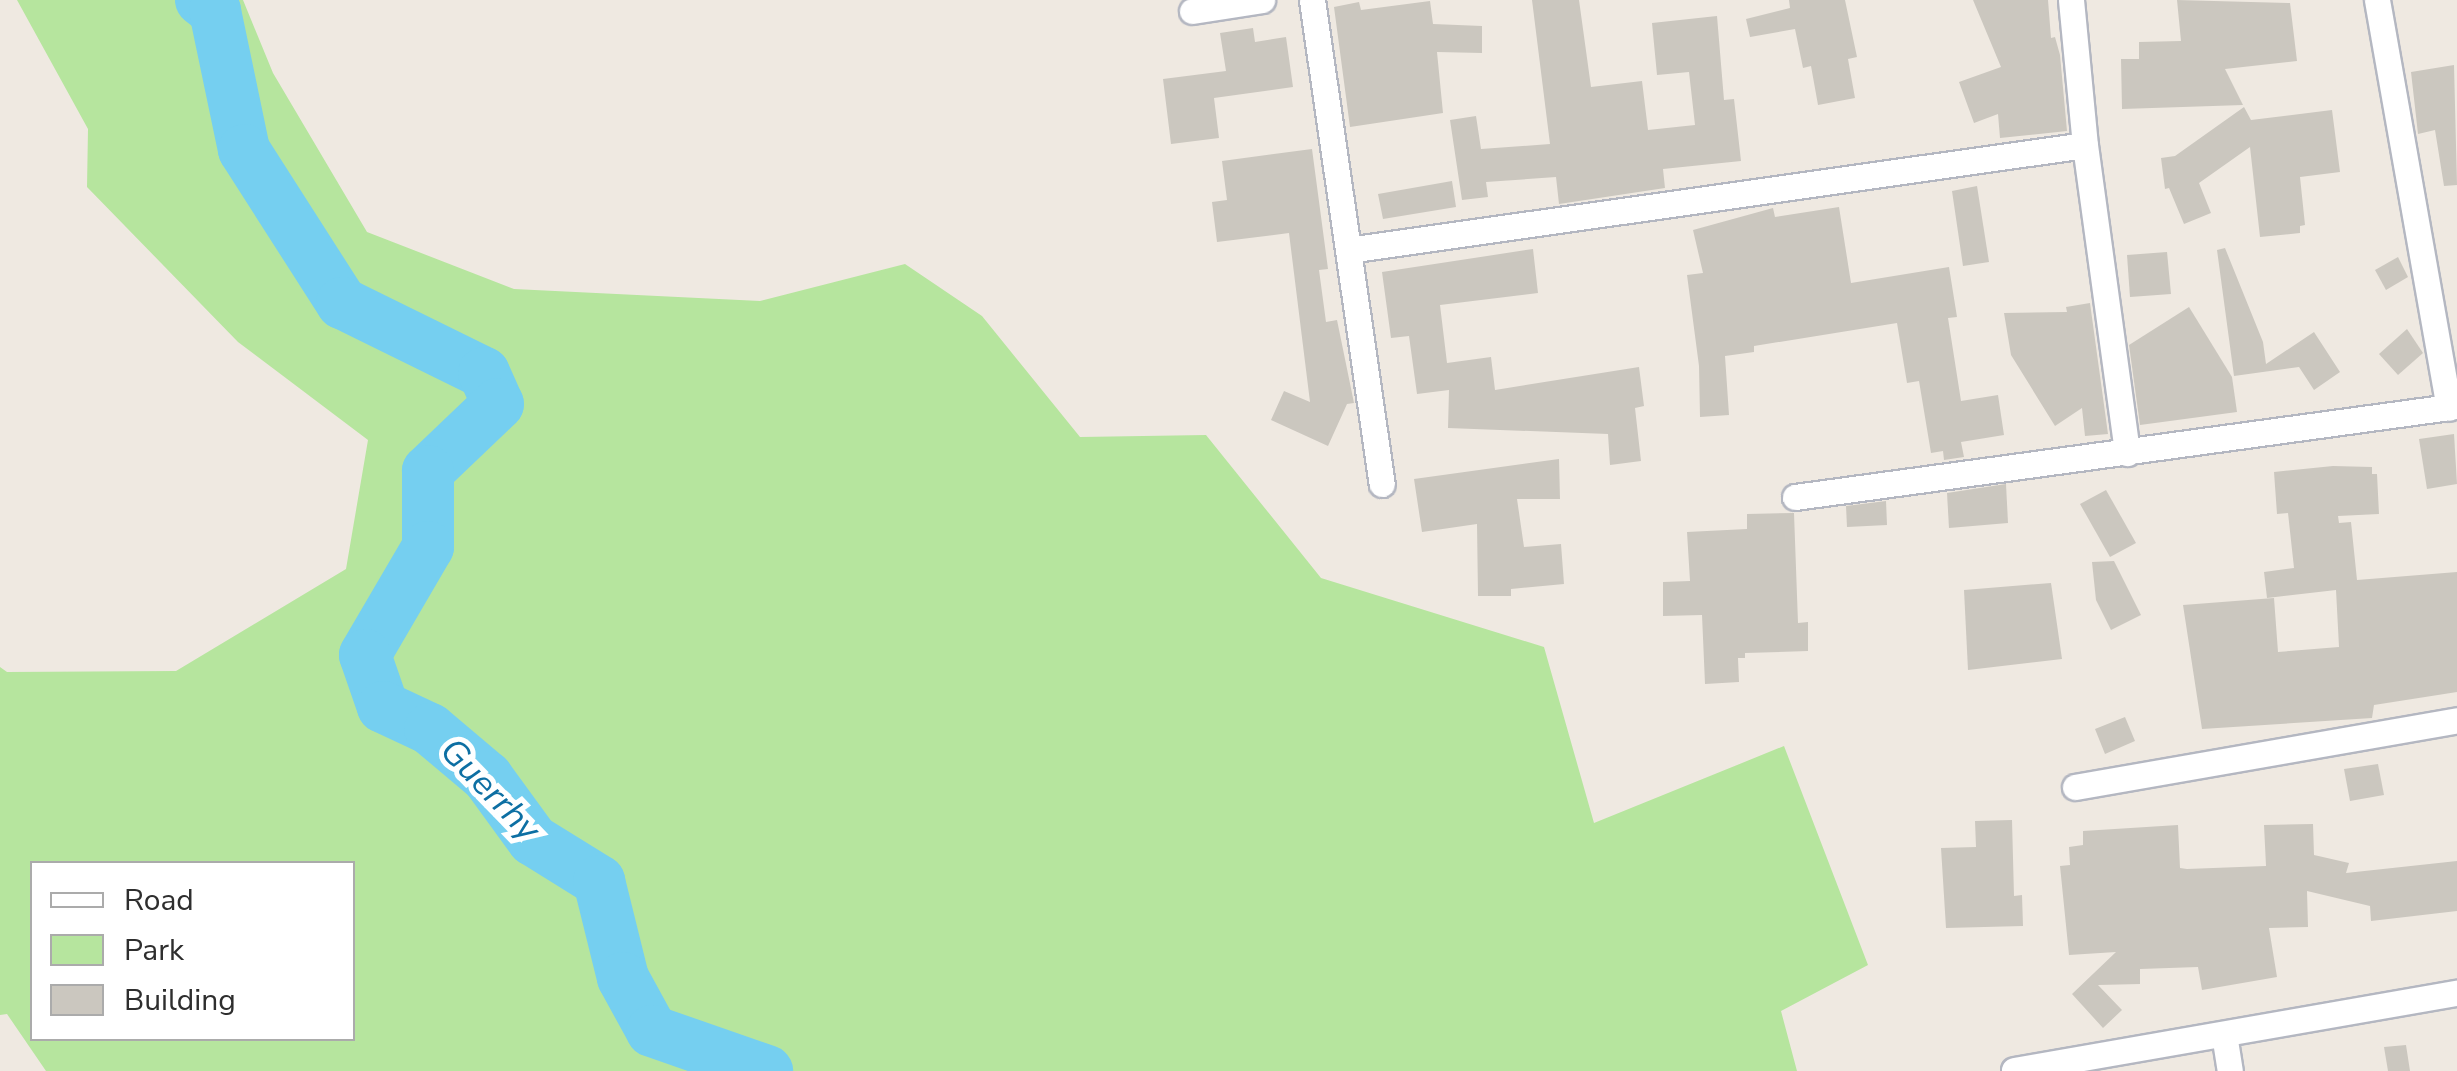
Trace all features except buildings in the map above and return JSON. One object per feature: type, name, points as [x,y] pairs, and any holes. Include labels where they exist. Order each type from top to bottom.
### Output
[{"type":"street","points":[[1192,11],[1262,0]]},
{"type":"street","points":[[1312,0],[1382,484]]},
{"type":"street","points":[[2071,0],[2085,145],[2127,454]]},
{"type":"street","points":[[1795,498],[2453,407],[2377,0]]},
{"type":"street","points":[[1348,250],[2085,145]]},
{"type":"street","points":[[2075,787],[2457,720]]},
{"type":"street","points":[[2014,1070],[2457,993]]},
{"type":"street","points":[[2224,1034],[2230,1071]]},
{"type":"green space","points":[[17,0],[243,0],[273,73],[367,232],[514,289],[760,301],[905,264],[982,316],[1080,437],[1206,435],[1321,578],[1544,647],[1594,823],[1784,746],[1868,965],[1781,1011],[1797,1071],[46,1071],[7,1014],[0,1015],[0,667],[7,672],[176,671],[346,569],[368,440],[238,342],[87,187],[88,129]]},
{"type":"waterway","name":"Guerrhy","points":[[201,0],[215,11],[244,150],[342,303],[484,373],[498,404],[428,471],[428,547],[365,655],[383,707],[430,729],[487,777],[533,840],[599,881],[623,978],[652,1031],[767,1071]]}]
